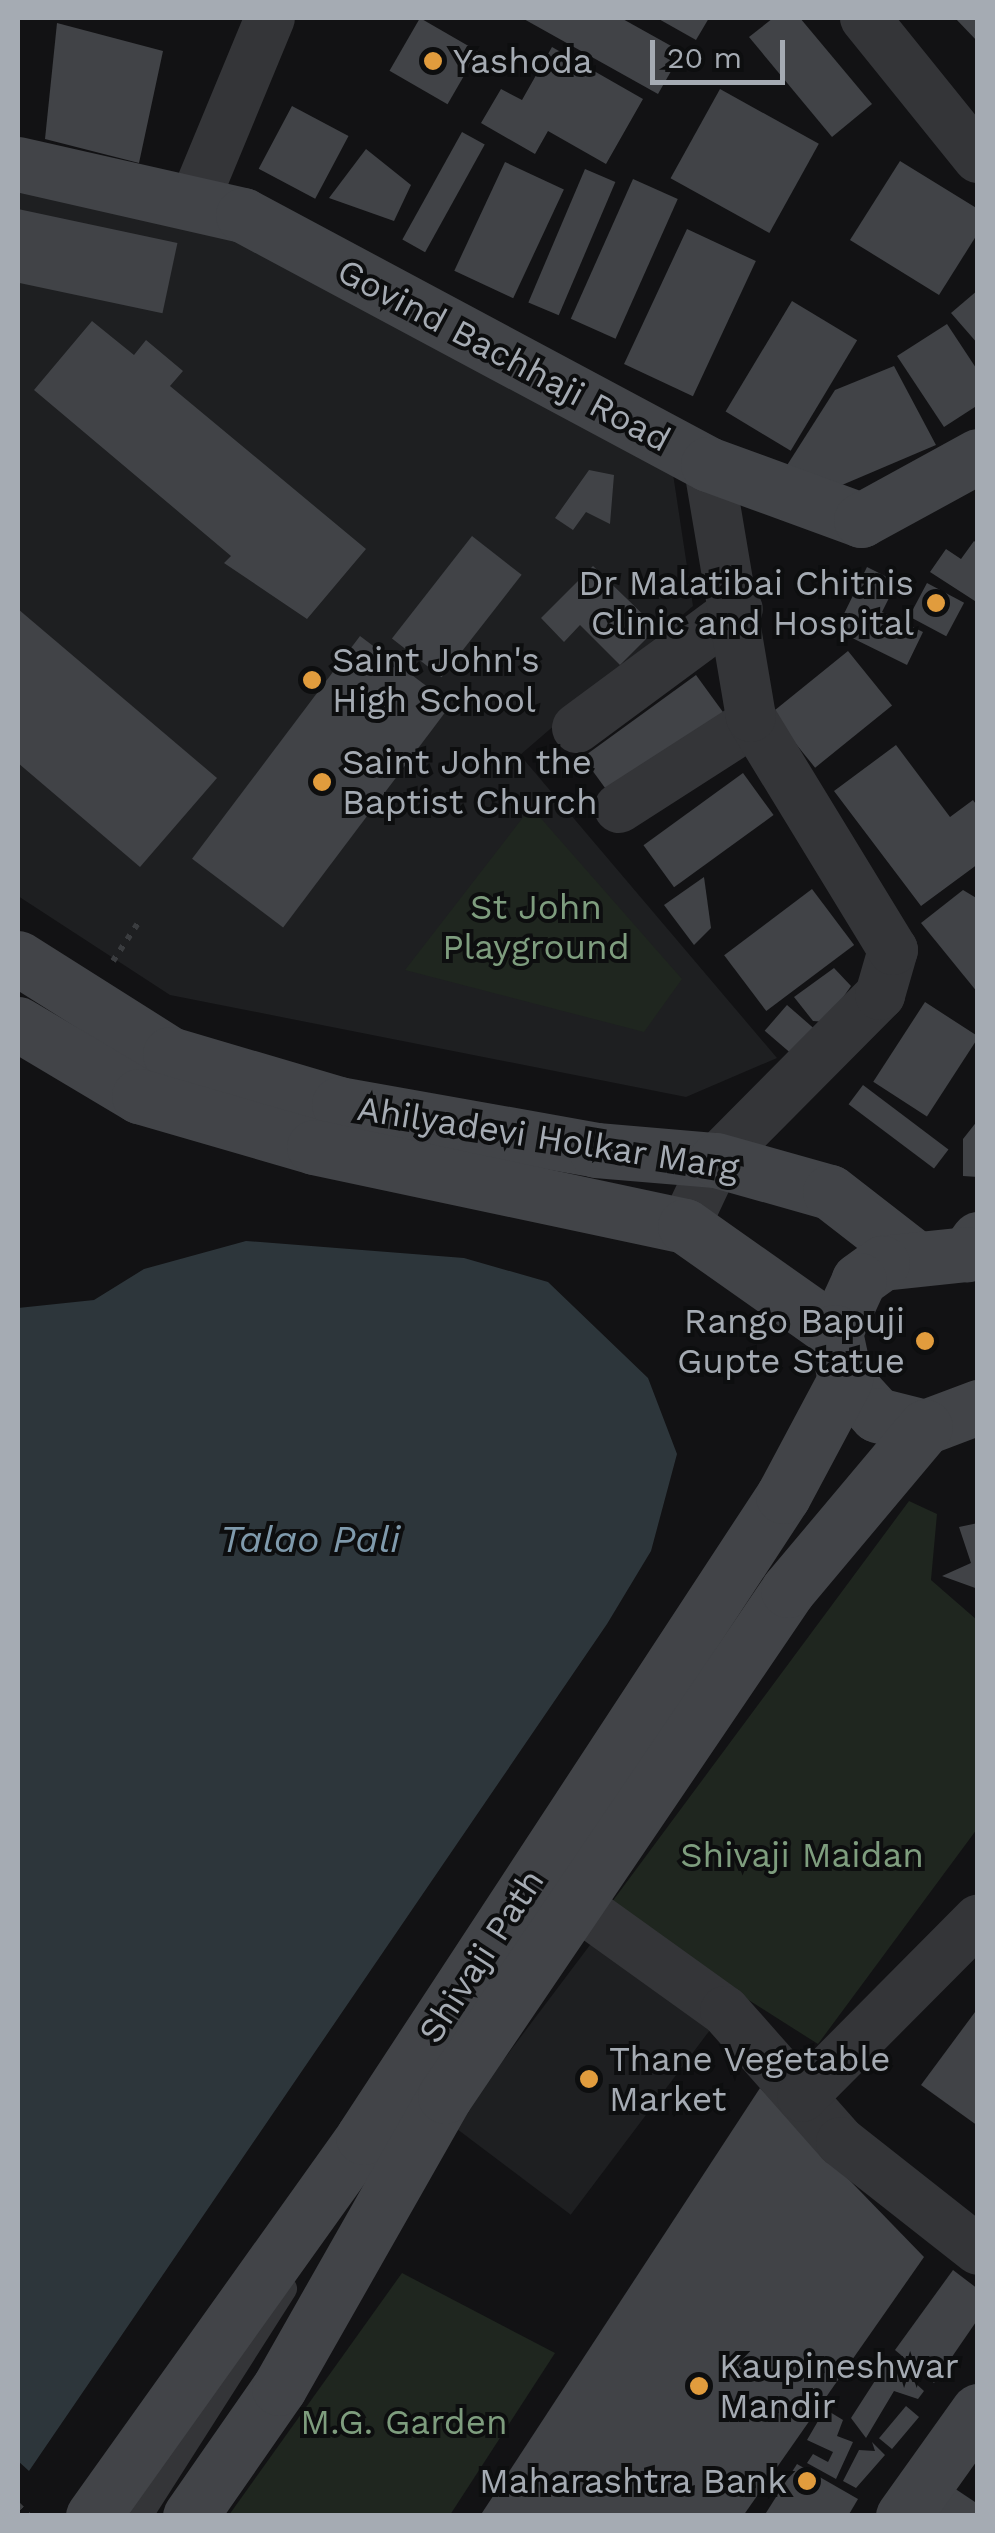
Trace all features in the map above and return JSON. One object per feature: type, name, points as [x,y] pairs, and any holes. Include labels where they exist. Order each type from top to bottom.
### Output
[{"type":"main road","name":"Govind Bachhaji Road","points":[[18,164],[243,215],[708,464],[861,520],[978,456]]},
{"type":"main road","name":"Ahilyadevi Holkar Marg","points":[[18,958],[170,1054],[339,1104],[596,1150],[716,1160],[830,1192],[910,1254]]},
{"type":"main road","name":"Ahilyadevi Holkar Marg","points":[[18,1024],[156,1101],[314,1147],[684,1226],[840,1356],[877,1415],[924,1427]]},
{"type":"main road","points":[[910,1254],[972,1246]]},
{"type":"main road","name":"Shivaji Path","points":[[94,2516],[362,2137],[783,1496],[840,1356],[859,1280],[910,1254]]},
{"type":"main road","points":[[924,1427],[978,1407]]},
{"type":"main road","name":"Shivaji Path","points":[[190,2516],[279,2388],[445,2096],[788,1590],[924,1427]]},
{"type":"main road","points":[[903,2516],[978,2411]]},
{"type":"street","points":[[193,204],[270,18]]},
{"type":"street","points":[[866,18],[978,158]]},
{"type":"street","points":[[684,1226],[716,1160],[880,996],[894,950],[753,722],[738,609],[708,464]]},
{"type":"street","points":[[578,728],[738,609]]},
{"type":"street","points":[[619,808],[753,722]]},
{"type":"street","points":[[576,1904],[725,2011],[841,2142],[978,2250]]},
{"type":"street","points":[[802,2097],[978,1920]]},
{"type":"lane","points":[[139,2516],[250,2352],[362,2137]]},
{"type":"path","points":[[18,2505],[30,2516]]},
{"type":"shaded area","name":"Saint John's High School","points":[[18,191],[224,232],[673,474],[693,606],[520,755],[777,1058],[686,1097],[170,995],[18,896]]},
{"type":"shaded area","name":"Thane Vegetable Market","points":[[596,1937],[713,2025],[571,2215],[453,2126]]},
{"type":"green space","name":"St John Playground","points":[[531,807],[682,979],[644,1032],[405,970]]},
{"type":"green space","name":"Shivaji Maidan","points":[[909,1501],[937,1514],[931,1580],[977,1620],[977,1829],[818,2044],[606,1910]]},
{"type":"green space","name":"M.G. Garden","points":[[402,2273],[555,2353],[450,2515],[229,2515]]},
{"type":"water","name":"Talao Pali","points":[[246,1241],[464,1258],[548,1282],[648,1378],[677,1454],[651,1551],[607,1624],[29,2471],[18,2461],[18,1308],[94,1300],[144,1269]]},
{"type":"building","name":"Yashoda","points":[[420,18],[478,52],[448,104],[390,71]]},
{"type":"building","points":[[522,18],[621,18],[682,52],[658,94]]},
{"type":"building","points":[[657,18],[709,18],[696,40]]},
{"type":"building","points":[[773,18],[800,18],[872,104],[832,137],[749,37]]},
{"type":"building","points":[[955,18],[978,18],[978,42]]},
{"type":"building","points":[[57,23],[163,51],[139,163],[45,139]]},
{"type":"building","points":[[552,47],[643,99],[606,164],[548,131],[535,154],[481,123],[501,89],[522,100]]},
{"type":"building","points":[[720,89],[819,144],[769,233],[671,178]]},
{"type":"building","points":[[292,106],[349,136],[315,199],[259,169]]},
{"type":"building","points":[[462,132],[485,145],[425,252],[402,240]]},
{"type":"building","points":[[366,149],[411,185],[394,221],[329,198]]},
{"type":"building","points":[[900,161],[978,209],[978,233],[939,295],[850,240]]},
{"type":"building","points":[[505,162],[564,189],[513,298],[454,271]]},
{"type":"building","points":[[585,169],[615,182],[559,315],[528,302]]},
{"type":"building","points":[[633,179],[678,199],[616,339],[571,319]]},
{"type":"building","points":[[18,209],[177,243],[162,313],[18,283]]},
{"type":"building","points":[[687,229],[756,261],[693,396],[624,364]]},
{"type":"building","points":[[978,290],[978,344],[951,313]]},
{"type":"building","points":[[792,301],[857,340],[791,451],[726,412]]},
{"type":"building","points":[[92,321],[134,355],[146,340],[183,371],[170,386],[366,549],[307,619],[224,563],[231,556],[34,390]]},
{"type":"building","points":[[947,324],[978,371],[978,405],[944,427],[897,356]]},
{"type":"building","points":[[894,366],[936,445],[842,485],[784,470],[835,390]]},
{"type":"building","points":[[589,470],[614,475],[610,524],[586,512],[573,530],[555,518]]},
{"type":"building","points":[[472,536],[522,575],[442,677],[392,638]]},
{"type":"building","points":[[974,541],[978,544],[978,603],[930,572],[946,549],[961,559]]},
{"type":"building","points":[[593,566],[657,628],[620,665],[580,625],[564,642],[541,618]]},
{"type":"building","points":[[867,567],[897,582],[882,612],[923,632],[907,665],[836,630]]},
{"type":"building","points":[[927,583],[964,603],[946,636],[909,617]]},
{"type":"building","points":[[18,609],[217,778],[140,867],[18,763]]},
{"type":"building","name":"Saint John the Baptist Church","points":[[360,636],[451,705],[283,927],[192,859]]},
{"type":"building","points":[[848,651],[892,705],[815,768],[771,713]]},
{"type":"building","points":[[696,675],[727,717],[613,799],[583,757]]},
{"type":"building","points":[[896,745],[950,817],[973,800],[978,807],[978,864],[921,906],[834,791]]},
{"type":"building","points":[[743,773],[774,815],[674,887],[643,845]]},
{"type":"building","points":[[704,877],[711,928],[694,945],[664,905]]},
{"type":"building","points":[[812,889],[854,945],[766,1011],[724,955]]},
{"type":"building","points":[[963,890],[978,899],[978,993],[921,923]]},
{"type":"building","points":[[834,968],[851,986],[826,1022],[813,1021],[794,997]]},
{"type":"building","points":[[925,1002],[978,1036],[927,1117],[873,1082]]},
{"type":"building","points":[[787,1005],[813,1028],[791,1054],[765,1031]]},
{"type":"building","points":[[863,1085],[948,1149],[934,1169],[849,1104]]},
{"type":"building","points":[[978,1120],[978,1177],[963,1176],[963,1139]]},
{"type":"building","points":[[978,1523],[978,1589],[942,1576],[971,1563],[959,1527]]},
{"type":"building","points":[[978,2008],[978,2126],[921,2085]]},
{"type":"building","name":"Kaupineshwar Mandir","points":[[760,2088],[924,2257],[743,2516],[480,2516]]},
{"type":"building","points":[[953,2270],[978,2289],[978,2319],[934,2383],[895,2350]]},
{"type":"building","points":[[889,2359],[924,2391],[918,2399],[894,2391],[866,2438],[851,2418]]},
{"type":"building","points":[[906,2406],[919,2417],[892,2449],[879,2438]]},
{"type":"building","points":[[825,2409],[843,2420],[837,2436],[853,2442],[836,2479],[807,2463],[813,2454],[828,2462],[833,2452],[807,2440]]},
{"type":"building","points":[[872,2442],[885,2455],[856,2488],[843,2481],[859,2450],[875,2451]]},
{"type":"building","name":"Maharashtra Bank","points":[[797,2464],[858,2499],[848,2516],[764,2516]]},
{"type":"building","points":[[942,2480],[978,2504],[978,2516],[917,2516]]},
{"type":"place","name":"Yashoda","points":[[433,61]]},
{"type":"place","name":"Dr Malatibai Chitnis Clinic and Hospital","points":[[936,603]]},
{"type":"place","name":"Saint John's High School","points":[[312,680]]},
{"type":"place","name":"Saint John the Baptist Church","points":[[322,782]]},
{"type":"place","name":"Rango Bapuji Gupte Statue","points":[[925,1341]]},
{"type":"place","name":"Thane Vegetable Market","points":[[589,2079]]},
{"type":"place","name":"Kaupineshwar Mandir","points":[[699,2386]]},
{"type":"place","name":"Maharashtra Bank","points":[[807,2481]]}]
